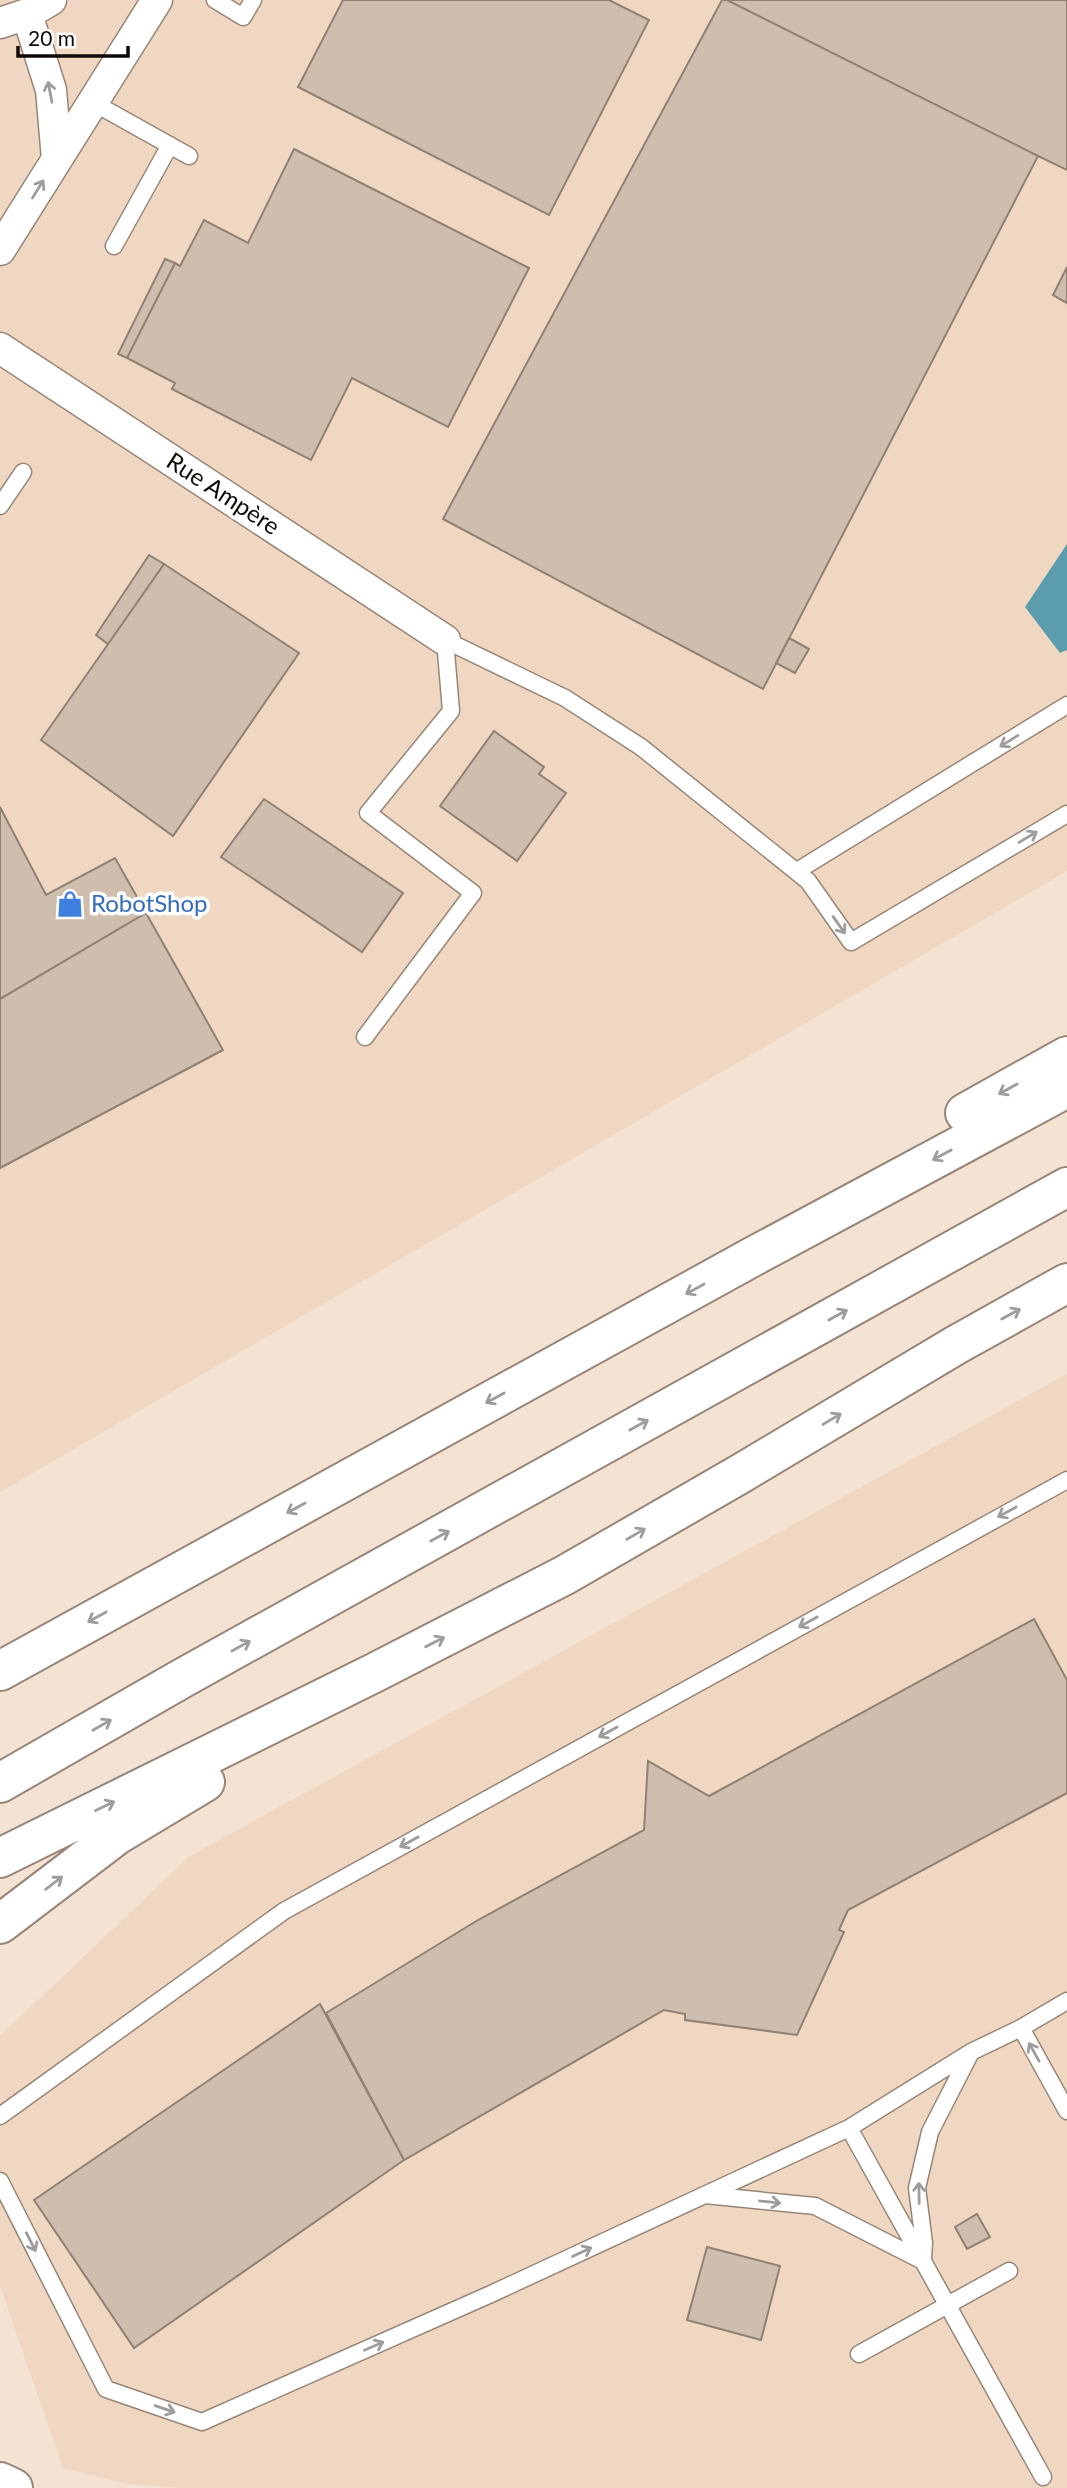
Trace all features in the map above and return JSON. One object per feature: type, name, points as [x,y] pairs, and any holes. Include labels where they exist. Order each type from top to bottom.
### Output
[{"type":"main road","points":[[754,1256],[862,1172],[1067,1056]]},
{"type":"main road","points":[[0,1671],[754,1256],[1067,1088]]},
{"type":"main road","points":[[0,1783],[1067,1187]]},
{"type":"main road","points":[[0,1858],[565,1575],[956,1345],[1067,1283]]},
{"type":"main road","points":[[0,1924],[117,1835],[255,1752],[374,1673]]},
{"type":"main road","points":[[0,2482],[13,2488]]},
{"type":"street","points":[[0,242],[94,103],[157,0]]},
{"type":"street","points":[[26,12],[51,90],[57,159]]},
{"type":"street","name":"Rue Ampère","points":[[0,348],[445,640]]},
{"type":"lane","points":[[215,0],[243,17],[253,0]]},
{"type":"lane","points":[[94,103],[189,156]]},
{"type":"lane","points":[[114,246],[170,145]]},
{"type":"lane","points":[[0,506],[23,472]]},
{"type":"lane","points":[[445,640],[565,698],[641,747],[808,881],[851,942],[1067,814]]},
{"type":"lane","points":[[365,1037],[473,893],[368,813],[451,711],[445,640]]},
{"type":"lane","points":[[797,871],[1067,705]]},
{"type":"lane","points":[[0,2116],[284,1911],[1066,1480]]},
{"type":"lane","points":[[0,2181],[106,2389],[202,2422],[491,2294],[849,2127],[971,2052],[1021,2028],[1067,2001]]},
{"type":"lane","points":[[1021,2028],[1067,2111]]},
{"type":"lane","points":[[923,2261],[924,2242],[917,2188],[922,2165],[930,2132],[971,2052]]},
{"type":"lane","points":[[849,2127],[1047,2484]]},
{"type":"lane","points":[[702,2195],[815,2206],[923,2261]]},
{"type":"lane","points":[[859,2354],[1009,2271]]},
{"type":"shaded area","points":[[0,0],[1067,0],[1067,871],[0,1492]]},
{"type":"shaded area","points":[[1067,1374],[1067,2488],[179,2488],[128,2484],[63,2468],[0,2286],[0,2036],[190,1856]]},
{"type":"water","points":[[1067,544],[1067,650],[1060,653],[1025,607]]},
{"type":"building","points":[[343,0],[609,0],[649,20],[549,215],[298,87]]},
{"type":"building","points":[[722,0],[727,0],[1038,156],[763,689],[443,519]]},
{"type":"building","points":[[727,0],[1067,0],[1067,170],[1038,156]]},
{"type":"building","points":[[294,149],[529,268],[448,427],[352,378],[311,460],[172,389],[175,383],[127,358],[175,263],[180,266],[204,220],[248,243]]},
{"type":"building","points":[[165,259],[175,263],[127,358],[118,354]]},
{"type":"building","points":[[1067,267],[1067,303],[1053,295]]},
{"type":"building","points":[[149,555],[164,564],[108,644],[96,635]]},
{"type":"building","points":[[164,564],[299,653],[173,836],[41,740]]},
{"type":"building","points":[[789,638],[809,649],[795,673],[776,663]]},
{"type":"building","points":[[494,731],[544,767],[539,774],[566,793],[517,861],[440,806]]},
{"type":"building","points":[[264,799],[403,893],[362,952],[221,857]]},
{"type":"building","name":"RobotShop","points":[[0,807],[46,895],[115,858],[146,913],[0,999]]},
{"type":"building","points":[[146,913],[223,1050],[0,1168],[0,999]]},
{"type":"building","points":[[1034,1619],[1067,1680],[1067,1793],[848,1910],[839,1930],[844,1932],[797,2035],[685,2020],[685,2014],[664,2010],[404,2160],[326,2013],[478,1920],[644,1830],[648,1761],[709,1796]]},
{"type":"building","points":[[320,2004],[404,2160],[134,2348],[34,2200]]},
{"type":"building","points":[[977,2214],[990,2237],[967,2249],[955,2227]]},
{"type":"building","points":[[707,2247],[780,2266],[761,2340],[687,2320]]},
{"type":"place","name":"RobotShop","points":[[70,904]]}]
